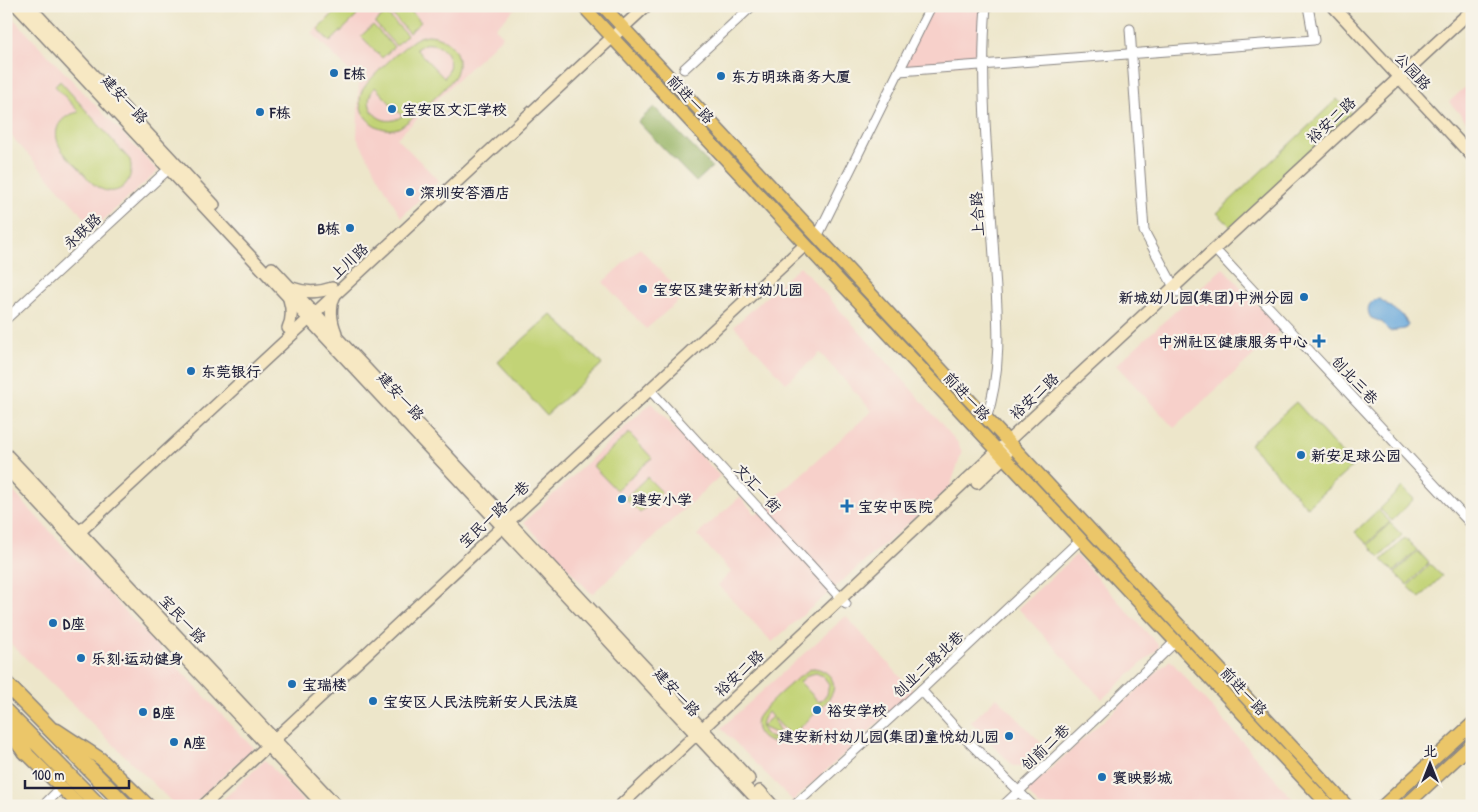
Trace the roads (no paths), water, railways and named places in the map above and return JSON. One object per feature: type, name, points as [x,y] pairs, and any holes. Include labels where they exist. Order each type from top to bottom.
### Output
[{"type":"highway","points":[[6,684],[126,806]]},
{"type":"highway","points":[[6,712],[99,806]]},
{"type":"highway","points":[[6,723],[25,752]]},
{"type":"main road","name":"建安一路","points":[[17,6],[172,166],[332,337],[701,734],[763,806]]},
{"type":"main road","name":"建安一路","points":[[29,6],[172,166]]},
{"type":"main road","name":"前进一路","points":[[582,6],[1328,806]]},
{"type":"main road","name":"前进一路","points":[[603,6],[1347,806]]},
{"type":"main road","name":"上川路","points":[[620,25],[635,6]]},
{"type":"main road","name":"上川路","points":[[74,532],[609,35],[646,6]]},
{"type":"main road","name":"公园路","points":[[1333,6],[1472,145]]},
{"type":"main road","name":"公园路","points":[[1343,6],[1472,156]]},
{"type":"main road","name":"裕安二路","points":[[1176,290],[1219,254],[1404,78],[1472,10]]},
{"type":"main road","name":"裕安二路","points":[[620,806],[701,734],[1000,455],[1009,444],[1404,78],[1472,20]]},
{"type":"main road","name":"宝民一路一巷","points":[[203,806],[805,245]]},
{"type":"main road","points":[[289,291],[334,291],[331,314],[332,337],[308,332],[289,332],[292,312],[289,291]]},
{"type":"main road","name":"宝民一路","points":[[6,454],[74,532],[271,742],[337,806]]},
{"type":"main road","name":"宝民一路","points":[[6,468],[74,532]]},
{"type":"main road","points":[[1070,530],[1069,523],[1072,520],[1077,518],[1081,520]]},
{"type":"main road","points":[[41,720],[101,759],[149,806]]},
{"type":"main road","points":[[1383,806],[1472,724]]},
{"type":"main road","points":[[6,733],[80,806]]},
{"type":"main road","name":"建安一路","points":[[701,734],[774,806]]},
{"type":"main road","name":"裕安二路","points":[[630,806],[701,734]]},
{"type":"main road","name":"宝民一路","points":[[271,742],[324,806]]},
{"type":"main road","points":[[1405,806],[1472,744]]},
{"type":"street","points":[[684,69],[752,6]]},
{"type":"street","points":[[817,237],[931,6]]},
{"type":"street","name":"上合路","points":[[986,6],[982,65],[998,356],[993,399],[986,418]]},
{"type":"street","points":[[899,71],[1314,40],[1308,6]]},
{"type":"street","points":[[1130,29],[1144,230],[1176,290]]},
{"type":"street","name":"永联路","points":[[6,319],[172,166]]},
{"type":"street","name":"创北三巷","points":[[1219,254],[1472,525]]},
{"type":"street","name":"文汇一街","points":[[650,390],[844,601]]},
{"type":"street","name":"创业二路北巷","points":[[794,806],[921,690],[1080,540]]},
{"type":"street","name":"创前二巷","points":[[1002,806],[1176,641]]},
{"type":"street","points":[[921,690],[1034,806]]},
{"type":"street","points":[[43,806],[62,787]]},
{"type":"water","points":[[1380,299],[1405,318],[1408,325],[1405,329],[1389,331],[1382,322],[1371,318],[1368,308],[1373,301]]},
{"type":"place","name":"E栋","points":[[334,73]]},
{"type":"place","name":"东方明珠商务大厦","points":[[721,76]]},
{"type":"place","name":"宝安区文汇学校","points":[[392,109]]},
{"type":"place","name":"F栋","points":[[260,112]]},
{"type":"place","name":"深圳安答酒店","points":[[410,192]]},
{"type":"place","name":"B栋","points":[[350,228]]},
{"type":"place","name":"宝安区建安新村幼儿园","points":[[643,289]]},
{"type":"place","name":"新城幼儿园(集团)中洲分园","points":[[1304,297]]},
{"type":"place","name":"中洲社区健康服务中心","points":[[1319,341]]},
{"type":"place","name":"东莞银行","points":[[191,371]]},
{"type":"place","name":"新安足球公园","points":[[1301,455]]},
{"type":"place","name":"建安小学","points":[[622,499]]},
{"type":"place","name":"宝安中医院","points":[[847,506]]},
{"type":"place","name":"D座","points":[[53,623]]},
{"type":"place","name":"乐刻·运动健身","points":[[81,658]]},
{"type":"place","name":"宝瑞楼","points":[[292,684]]},
{"type":"place","name":"宝安区人民法院新安人民法庭","points":[[373,701]]},
{"type":"place","name":"裕安学校","points":[[817,710]]},
{"type":"place","name":"B座","points":[[143,712]]},
{"type":"place","name":"建安新村幼儿园(集团)童悦幼儿园","points":[[1009,736]]},
{"type":"place","name":"A座","points":[[174,742]]},
{"type":"place","name":"寰映影城","points":[[1102,777]]}]
